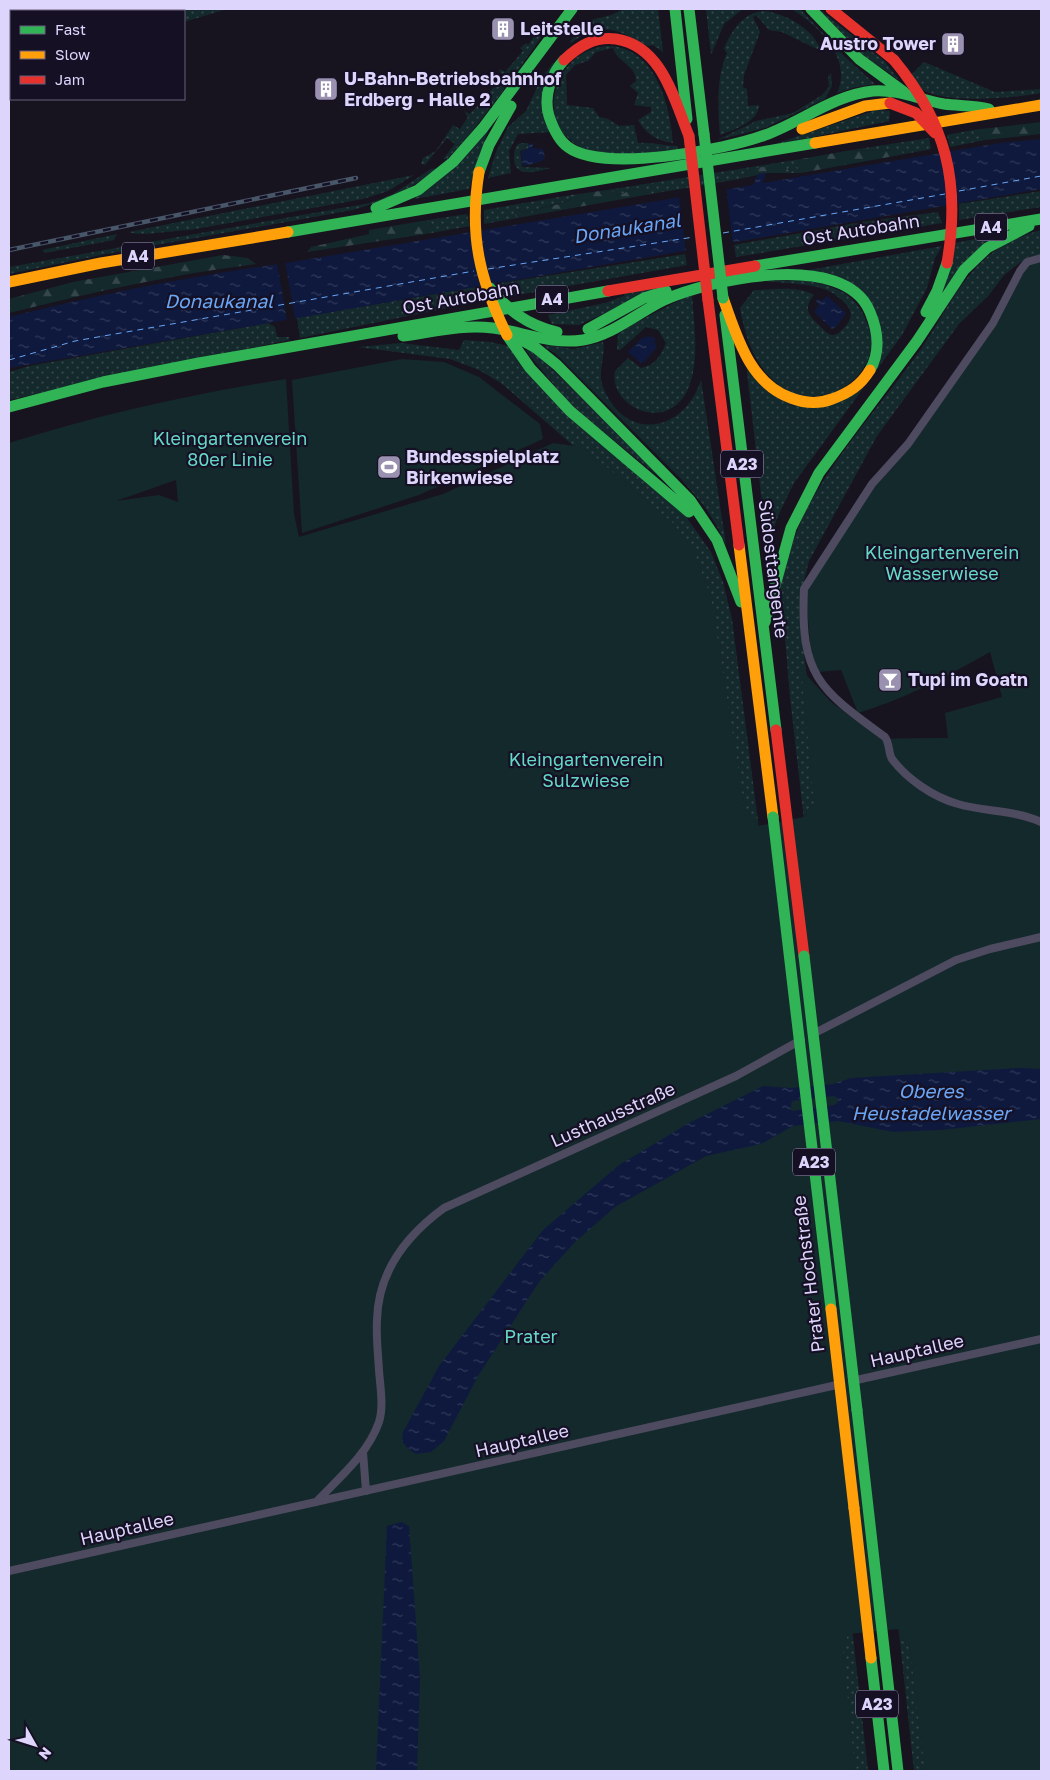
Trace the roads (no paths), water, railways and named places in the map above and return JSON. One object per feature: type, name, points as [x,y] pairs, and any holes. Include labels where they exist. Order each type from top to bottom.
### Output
[{"type":"main road","points":[[335,223],[340,217],[395,202],[423,188],[444,172],[493,115],[572,9]]},
{"type":"main road","points":[[584,9],[503,119],[489,145],[480,172],[474,202],[473,230],[480,275],[498,319],[520,355],[564,407],[681,504],[720,553]]},
{"type":"main road","name":"A23","points":[[675,9],[689,136]]},
{"type":"main road","name":"A23","points":[[689,9],[723,298]]},
{"type":"main road","points":[[811,9],[859,59],[906,93]]},
{"type":"main road","points":[[792,500],[812,467],[920,323],[937,291],[947,263],[953,230],[954,199],[951,170],[944,144],[925,100],[894,60],[830,9]]},
{"type":"main road","points":[[689,136],[659,68],[650,56],[631,43],[608,38],[585,43],[563,58],[550,77],[547,108],[551,122],[558,135],[580,154],[596,159],[617,161],[640,160],[739,143],[783,128],[861,93],[883,91],[906,93],[942,104],[981,106],[997,112]]},
{"type":"main road","points":[[335,223],[563,177],[745,147],[784,136],[865,106],[890,104],[917,114],[944,144]]},
{"type":"main road","name":"A4","points":[[9,282],[101,263],[1041,105]]},
{"type":"main road","name":"Südosttangente","points":[[689,136],[773,817]]},
{"type":"main road","points":[[763,631],[788,531],[805,494],[819,473],[917,341],[964,270],[987,248],[1041,220]]},
{"type":"main road","name":"Ost Autobahn","points":[[9,407],[132,376],[580,294],[1041,220]]},
{"type":"main road","points":[[480,275],[514,315],[530,324],[557,332],[586,330],[644,298],[667,290],[929,244],[940,235]]},
{"type":"main road","points":[[379,331],[392,337],[471,327],[505,330],[558,342],[578,342],[603,333],[666,300],[696,289],[780,275],[813,275],[844,284],[856,293],[867,306],[877,330],[878,348],[874,363],[855,389],[836,401],[813,405],[791,400],[770,387],[752,367],[723,298]]},
{"type":"main road","name":"Südosttangente","points":[[723,298],[787,815]]},
{"type":"main road","points":[[505,330],[546,355],[668,475],[699,512],[717,540],[720,553],[748,622]]},
{"type":"main road","points":[[763,631],[769,572],[785,513]]},
{"type":"main road","name":"Prater Hochstraße","points":[[787,815],[898,1771]]},
{"type":"main road","name":"Prater Hochstraße","points":[[773,817],[870,1637],[884,1771]]},
{"type":"street","points":[[1041,258],[1027,262],[1020,271],[994,323],[908,444],[872,484],[804,589],[807,650],[813,670],[828,693],[885,737],[891,756],[901,769],[936,796],[959,804],[1016,814],[1041,822]]},
{"type":"street","name":"Lusthausstraße","points":[[316,1502],[363,1452],[374,1435],[380,1420],[377,1319],[385,1280],[403,1244],[421,1225],[444,1208],[482,1190],[736,1076],[956,960],[990,949],[1041,937]]},
{"type":"street","name":"Hauptallee","points":[[9,1571],[1041,1338]]},
{"type":"street","points":[[363,1452],[366,1491]]},
{"type":"water","name":"Donaukanal","points":[[1041,139],[1041,189],[9,368],[9,317],[78,301],[216,274],[753,185],[758,174],[766,173],[763,183],[1000,143]]},
{"type":"water","points":[[533,143],[533,148],[543,149],[545,157],[542,161],[525,166],[522,163],[521,151],[528,149],[529,144]]},
{"type":"water","points":[[827,296],[846,313],[837,326],[832,329],[814,312],[819,305],[816,301],[818,299],[822,301]]},
{"type":"water","points":[[648,336],[656,339],[654,342],[657,347],[641,363],[628,352],[641,339]]},
{"type":"water","name":"Oberes Heustadelwasser","points":[[1019,1068],[1041,1069],[1041,1119],[941,1130],[893,1132],[838,1121],[793,1126],[761,1144],[706,1156],[615,1207],[574,1243],[539,1282],[478,1376],[444,1441],[431,1452],[416,1454],[408,1449],[402,1441],[403,1432],[439,1366],[543,1230],[619,1165],[689,1123],[763,1086],[791,1088],[833,1084],[851,1078]],"holes":[[[833,1096],[838,1099],[838,1102],[834,1105],[792,1111],[790,1109],[792,1101]]]},
{"type":"water","points":[[401,1522],[409,1526],[420,1678],[417,1771],[376,1771],[387,1526]]},
{"type":"railway","points":[[9,250],[356,178]]},
{"type":"place","name":"Leitstelle","points":[[503,29]]},
{"type":"place","name":"Austro Tower","points":[[953,44]]},
{"type":"place","name":"U-Bahn-Betriebsbahnhof Erdberg - Halle 2","points":[[326,89]]},
{"type":"place","name":"Bundesspielplatz Birkenwiese","points":[[389,467]]},
{"type":"place","name":"Tupi im Goatn","points":[[890,680]]},
{"type":"park label","name":"Kleingartenverein 80er Linie","points":[[230,449]]},
{"type":"park label","name":"Kleingartenverein Wasserwiese","points":[[942,563]]},
{"type":"park label","name":"Kleingartenverein Sulzwiese","points":[[586,770]]},
{"type":"park label","name":"Prater","points":[[531,1337]]}]
